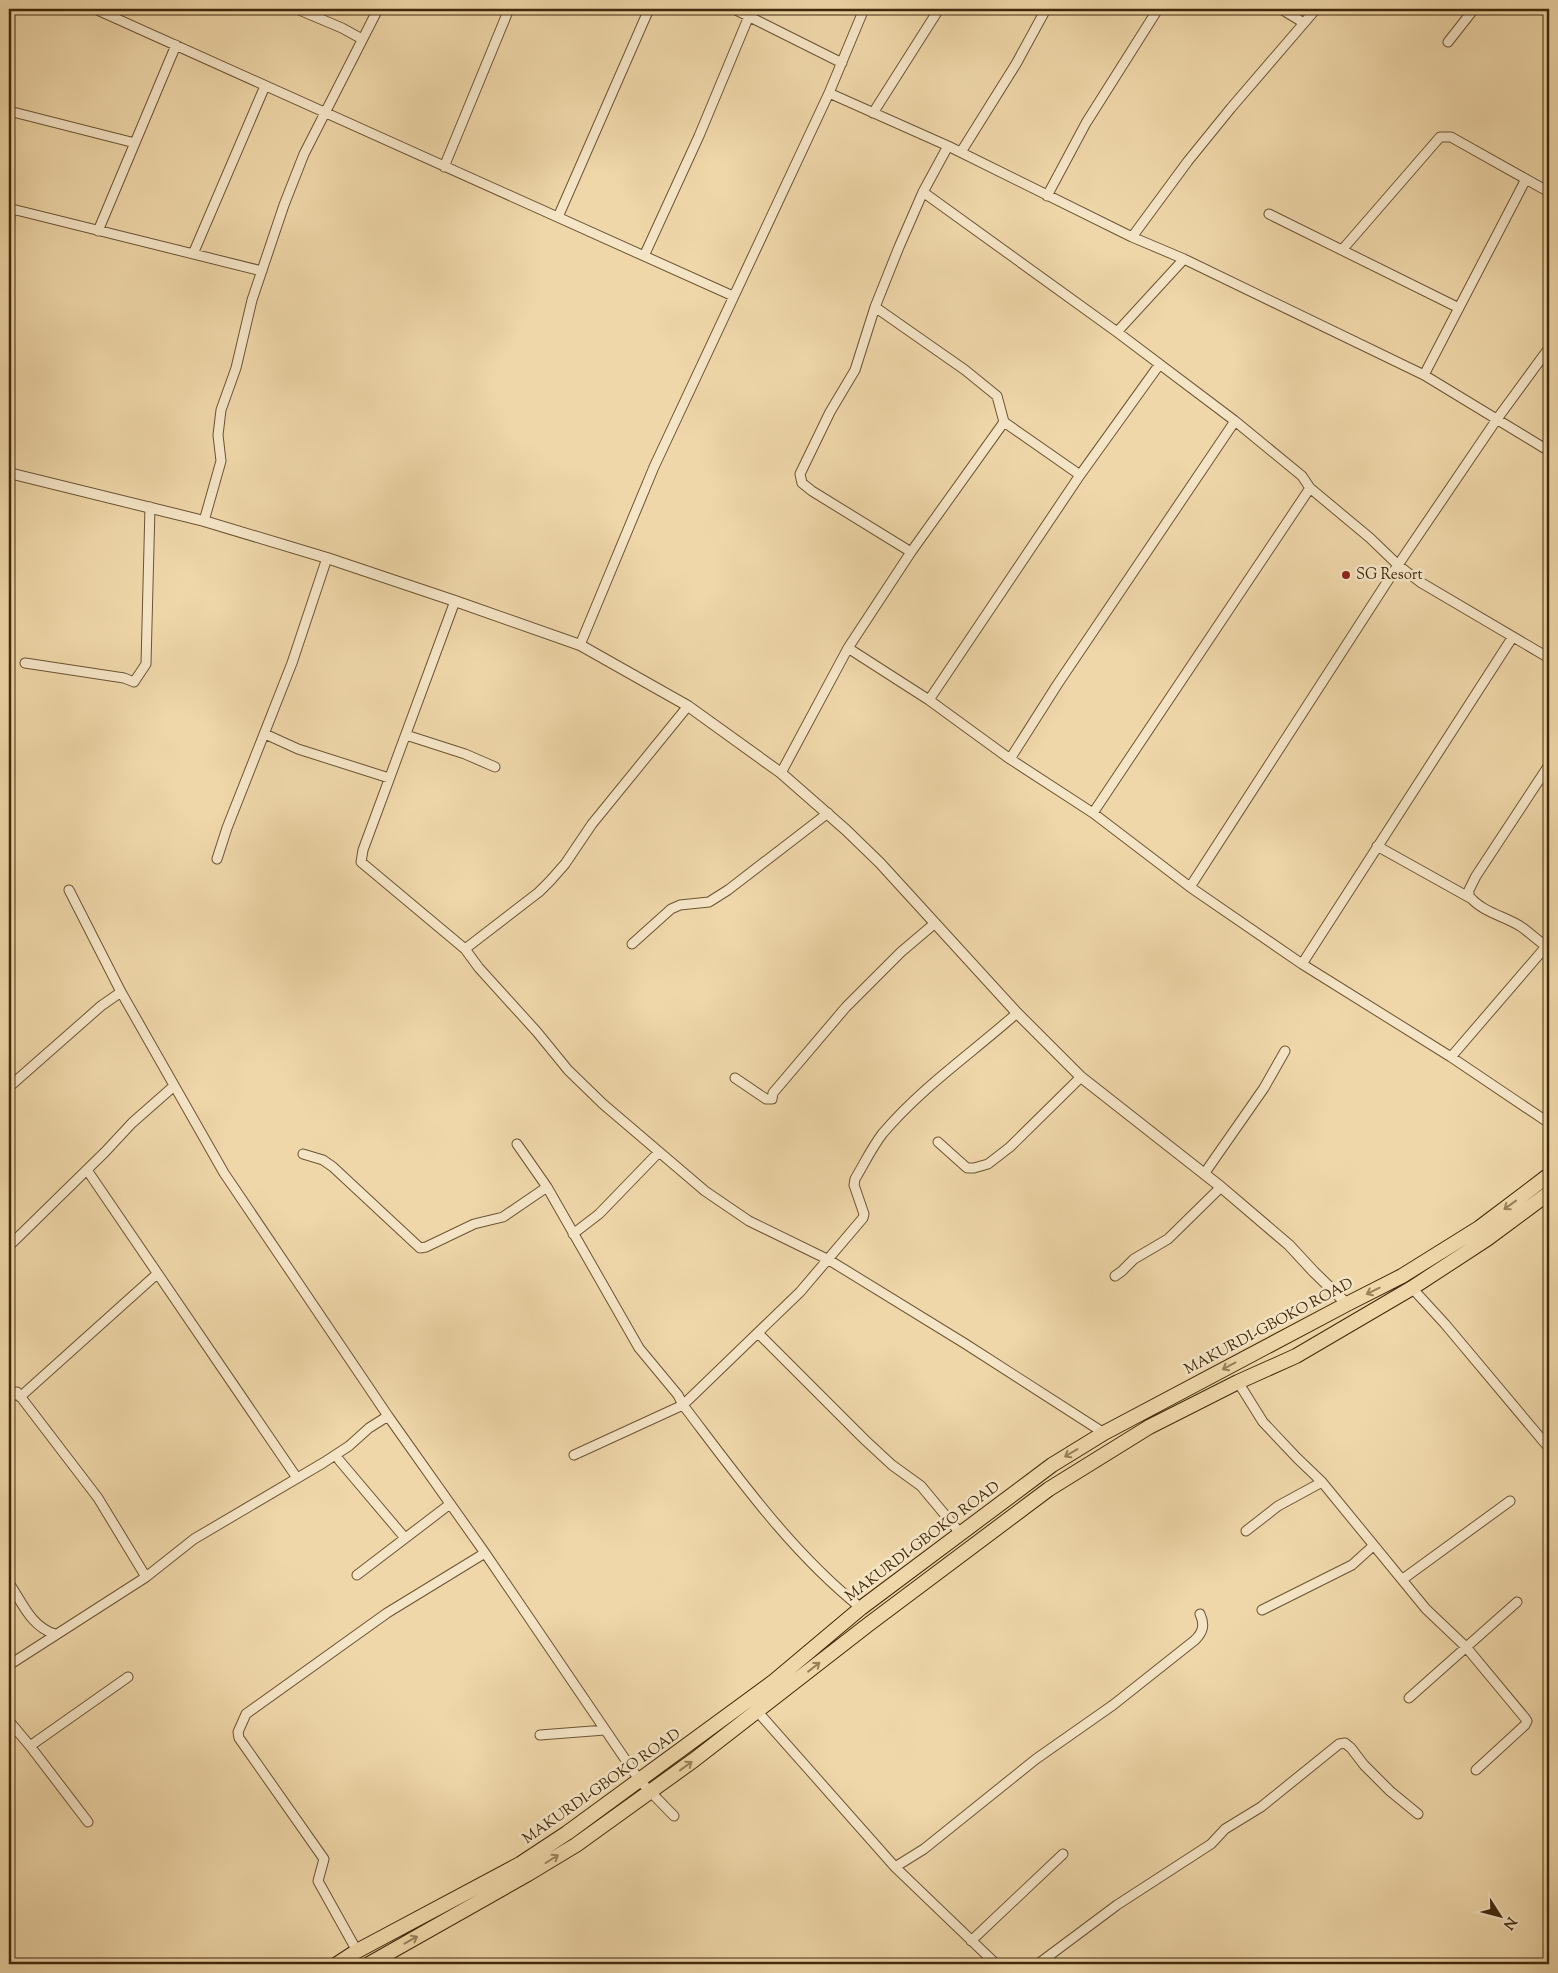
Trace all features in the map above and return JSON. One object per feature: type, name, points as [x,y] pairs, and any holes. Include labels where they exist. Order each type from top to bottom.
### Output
[{"type":"main road","name":"MAKURDI-GBOKO ROAD","points":[[348,1959],[520,1864],[640,1781],[773,1682],[861,1608],[1052,1465],[1104,1434],[1402,1276],[1478,1228],[1549,1175]]},
{"type":"main road","points":[[369,1964],[528,1874],[576,1844],[650,1793],[1049,1489],[1149,1427],[1238,1382],[1296,1356],[1412,1288],[1487,1240],[1549,1193]]},
{"type":"street","points":[[95,9],[732,296]]},
{"type":"street","points":[[297,9],[342,28],[362,39]]},
{"type":"street","points":[[204,521],[220,461],[218,435],[221,410],[236,368],[252,300],[304,154],[378,9]]},
{"type":"street","points":[[444,167],[509,9]]},
{"type":"street","points":[[558,218],[649,9]]},
{"type":"street","points":[[734,9],[842,63]]},
{"type":"street","points":[[580,646],[654,467],[732,296],[829,93],[864,9]]},
{"type":"street","points":[[873,113],[939,9]]},
{"type":"street","points":[[961,152],[1016,64],[1046,9]]},
{"type":"street","points":[[1046,196],[1086,123],[1158,9]]},
{"type":"street","points":[[1282,9],[1304,23]]},
{"type":"street","points":[[1132,237],[1194,153],[1316,9]]},
{"type":"street","points":[[1448,42],[1474,9]]},
{"type":"street","points":[[644,256],[700,136],[749,16]]},
{"type":"street","points":[[98,231],[176,45]]},
{"type":"street","points":[[193,254],[265,86]]},
{"type":"street","points":[[829,93],[961,152],[1046,196],[1132,237],[1184,259],[1424,375],[1549,451]]},
{"type":"street","points":[[9,111],[135,143]]},
{"type":"street","points":[[1342,250],[1440,137],[1451,137],[1549,192]]},
{"type":"street","points":[[912,552],[812,491],[802,483],[800,478],[806,460],[830,412],[855,370],[876,307],[924,192],[948,146]]},
{"type":"street","points":[[1424,375],[1526,179]]},
{"type":"street","points":[[924,192],[1117,332],[1235,421],[1302,476],[1310,488],[1420,582],[1512,638],[1549,658]]},
{"type":"street","points":[[9,235],[9,215],[12,210],[17,210],[262,271]]},
{"type":"street","points":[[1270,214],[1459,308]]},
{"type":"street","points":[[1117,332],[1184,259]]},
{"type":"street","points":[[876,307],[965,370],[997,396],[1004,422],[1080,475]]},
{"type":"street","points":[[1190,887],[1398,565],[1497,419],[1549,348]]},
{"type":"street","points":[[929,700],[1080,475],[1159,365]]},
{"type":"street","points":[[1010,759],[1057,685],[1235,421]]},
{"type":"street","points":[[781,772],[848,648],[912,552],[1004,422]]},
{"type":"street","points":[[9,473],[204,521],[327,558],[455,601],[580,646],[688,706],[781,772],[828,813],[880,863],[1017,1013],[1081,1077],[1221,1186],[1289,1245],[1347,1304]]},
{"type":"street","points":[[1092,812],[1310,488]]},
{"type":"street","points":[[25,663],[124,678],[134,682],[138,678],[146,664],[150,507]]},
{"type":"street","points":[[217,859],[230,819],[265,734],[327,558]]},
{"type":"street","points":[[455,601],[363,850],[361,862],[464,949],[568,1070],[603,1104],[705,1191],[749,1221],[829,1260],[972,1348],[1104,1434]]},
{"type":"street","points":[[1302,964],[1512,638]]},
{"type":"street","points":[[848,648],[929,700],[1010,759],[1092,812],[1190,887],[1302,964],[1451,1057],[1549,1123]]},
{"type":"street","points":[[464,949],[539,892],[550,881],[565,864],[592,824],[688,706]]},
{"type":"street","points":[[265,734],[298,748],[389,778]]},
{"type":"street","points":[[406,735],[465,754],[495,767]]},
{"type":"street","points":[[1472,899],[1469,896],[1469,890],[1476,876],[1549,765]]},
{"type":"street","points":[[632,944],[671,909],[680,904],[709,902],[728,890],[828,813]]},
{"type":"street","points":[[1377,846],[1472,899],[1494,914],[1519,926],[1548,945],[1451,1057]]},
{"type":"street","points":[[69,890],[121,992],[224,1173],[388,1416],[485,1553],[640,1781],[674,1816]]},
{"type":"street","points":[[735,1078],[766,1100],[772,1099],[773,1093],[846,1007],[901,952],[934,924]]},
{"type":"street","points":[[9,1088],[101,1006],[121,992]]},
{"type":"street","points":[[574,1455],[683,1405],[758,1333],[829,1260],[863,1218],[864,1214],[854,1185],[855,1179],[882,1134],[919,1095],[979,1047],[1017,1013]]},
{"type":"street","points":[[1204,1174],[1264,1088],[1285,1051]]},
{"type":"street","points":[[938,1142],[968,1168],[988,1164],[1010,1147],[1081,1077]]},
{"type":"street","points":[[9,1246],[132,1123],[174,1086]]},
{"type":"street","points":[[517,1144],[547,1187],[639,1348],[678,1395],[683,1405],[780,1529],[808,1562],[840,1592],[861,1608]]},
{"type":"street","points":[[573,1234],[599,1214],[659,1152]]},
{"type":"street","points":[[304,1154],[323,1160],[333,1167],[420,1248],[474,1224],[503,1217],[547,1187]]},
{"type":"street","points":[[87,1170],[298,1478]]},
{"type":"street","points":[[1115,1276],[1134,1259],[1168,1239],[1221,1186]]},
{"type":"street","points":[[20,1397],[157,1274]]},
{"type":"street","points":[[1412,1288],[1549,1448]]},
{"type":"street","points":[[758,1333],[865,1440],[892,1465],[921,1486],[960,1534]]},
{"type":"street","points":[[1238,1382],[1263,1422],[1322,1482],[1426,1609],[1466,1647],[1527,1721],[1476,1770]]},
{"type":"street","points":[[9,1399],[17,1392],[98,1498],[146,1577]]},
{"type":"street","points":[[9,1665],[146,1577],[194,1538],[349,1446],[369,1428],[388,1416]]},
{"type":"street","points":[[339,1460],[405,1538]]},
{"type":"street","points":[[1246,1531],[1278,1506],[1322,1482]]},
{"type":"street","points":[[1403,1579],[1510,1501]]},
{"type":"street","points":[[357,1575],[450,1504]]},
{"type":"street","points":[[1262,1610],[1352,1565],[1373,1546]]},
{"type":"street","points":[[348,1959],[318,1881],[324,1859],[252,1759],[239,1738],[238,1732],[246,1714],[387,1613],[485,1553]]},
{"type":"street","points":[[9,1583],[34,1621],[46,1632],[55,1634]]},
{"type":"street","points":[[1409,1698],[1517,1602]]},
{"type":"street","points":[[895,1867],[924,1849],[1036,1759],[1113,1705],[1195,1640],[1201,1634],[1203,1627],[1200,1614]]},
{"type":"street","points":[[30,1746],[128,1677]]},
{"type":"street","points":[[757,1711],[895,1867],[996,1964]]},
{"type":"street","points":[[9,1721],[88,1822]]},
{"type":"street","points":[[540,1735],[605,1730]]},
{"type":"street","points":[[1038,1964],[1118,1905],[1211,1844],[1225,1829],[1261,1807],[1339,1744],[1345,1744],[1352,1748],[1364,1764],[1390,1791],[1418,1814]]},
{"type":"street","points":[[971,1941],[1063,1854]]},
{"type":"place","name":"SG Resort","points":[[1346,575]]}]
